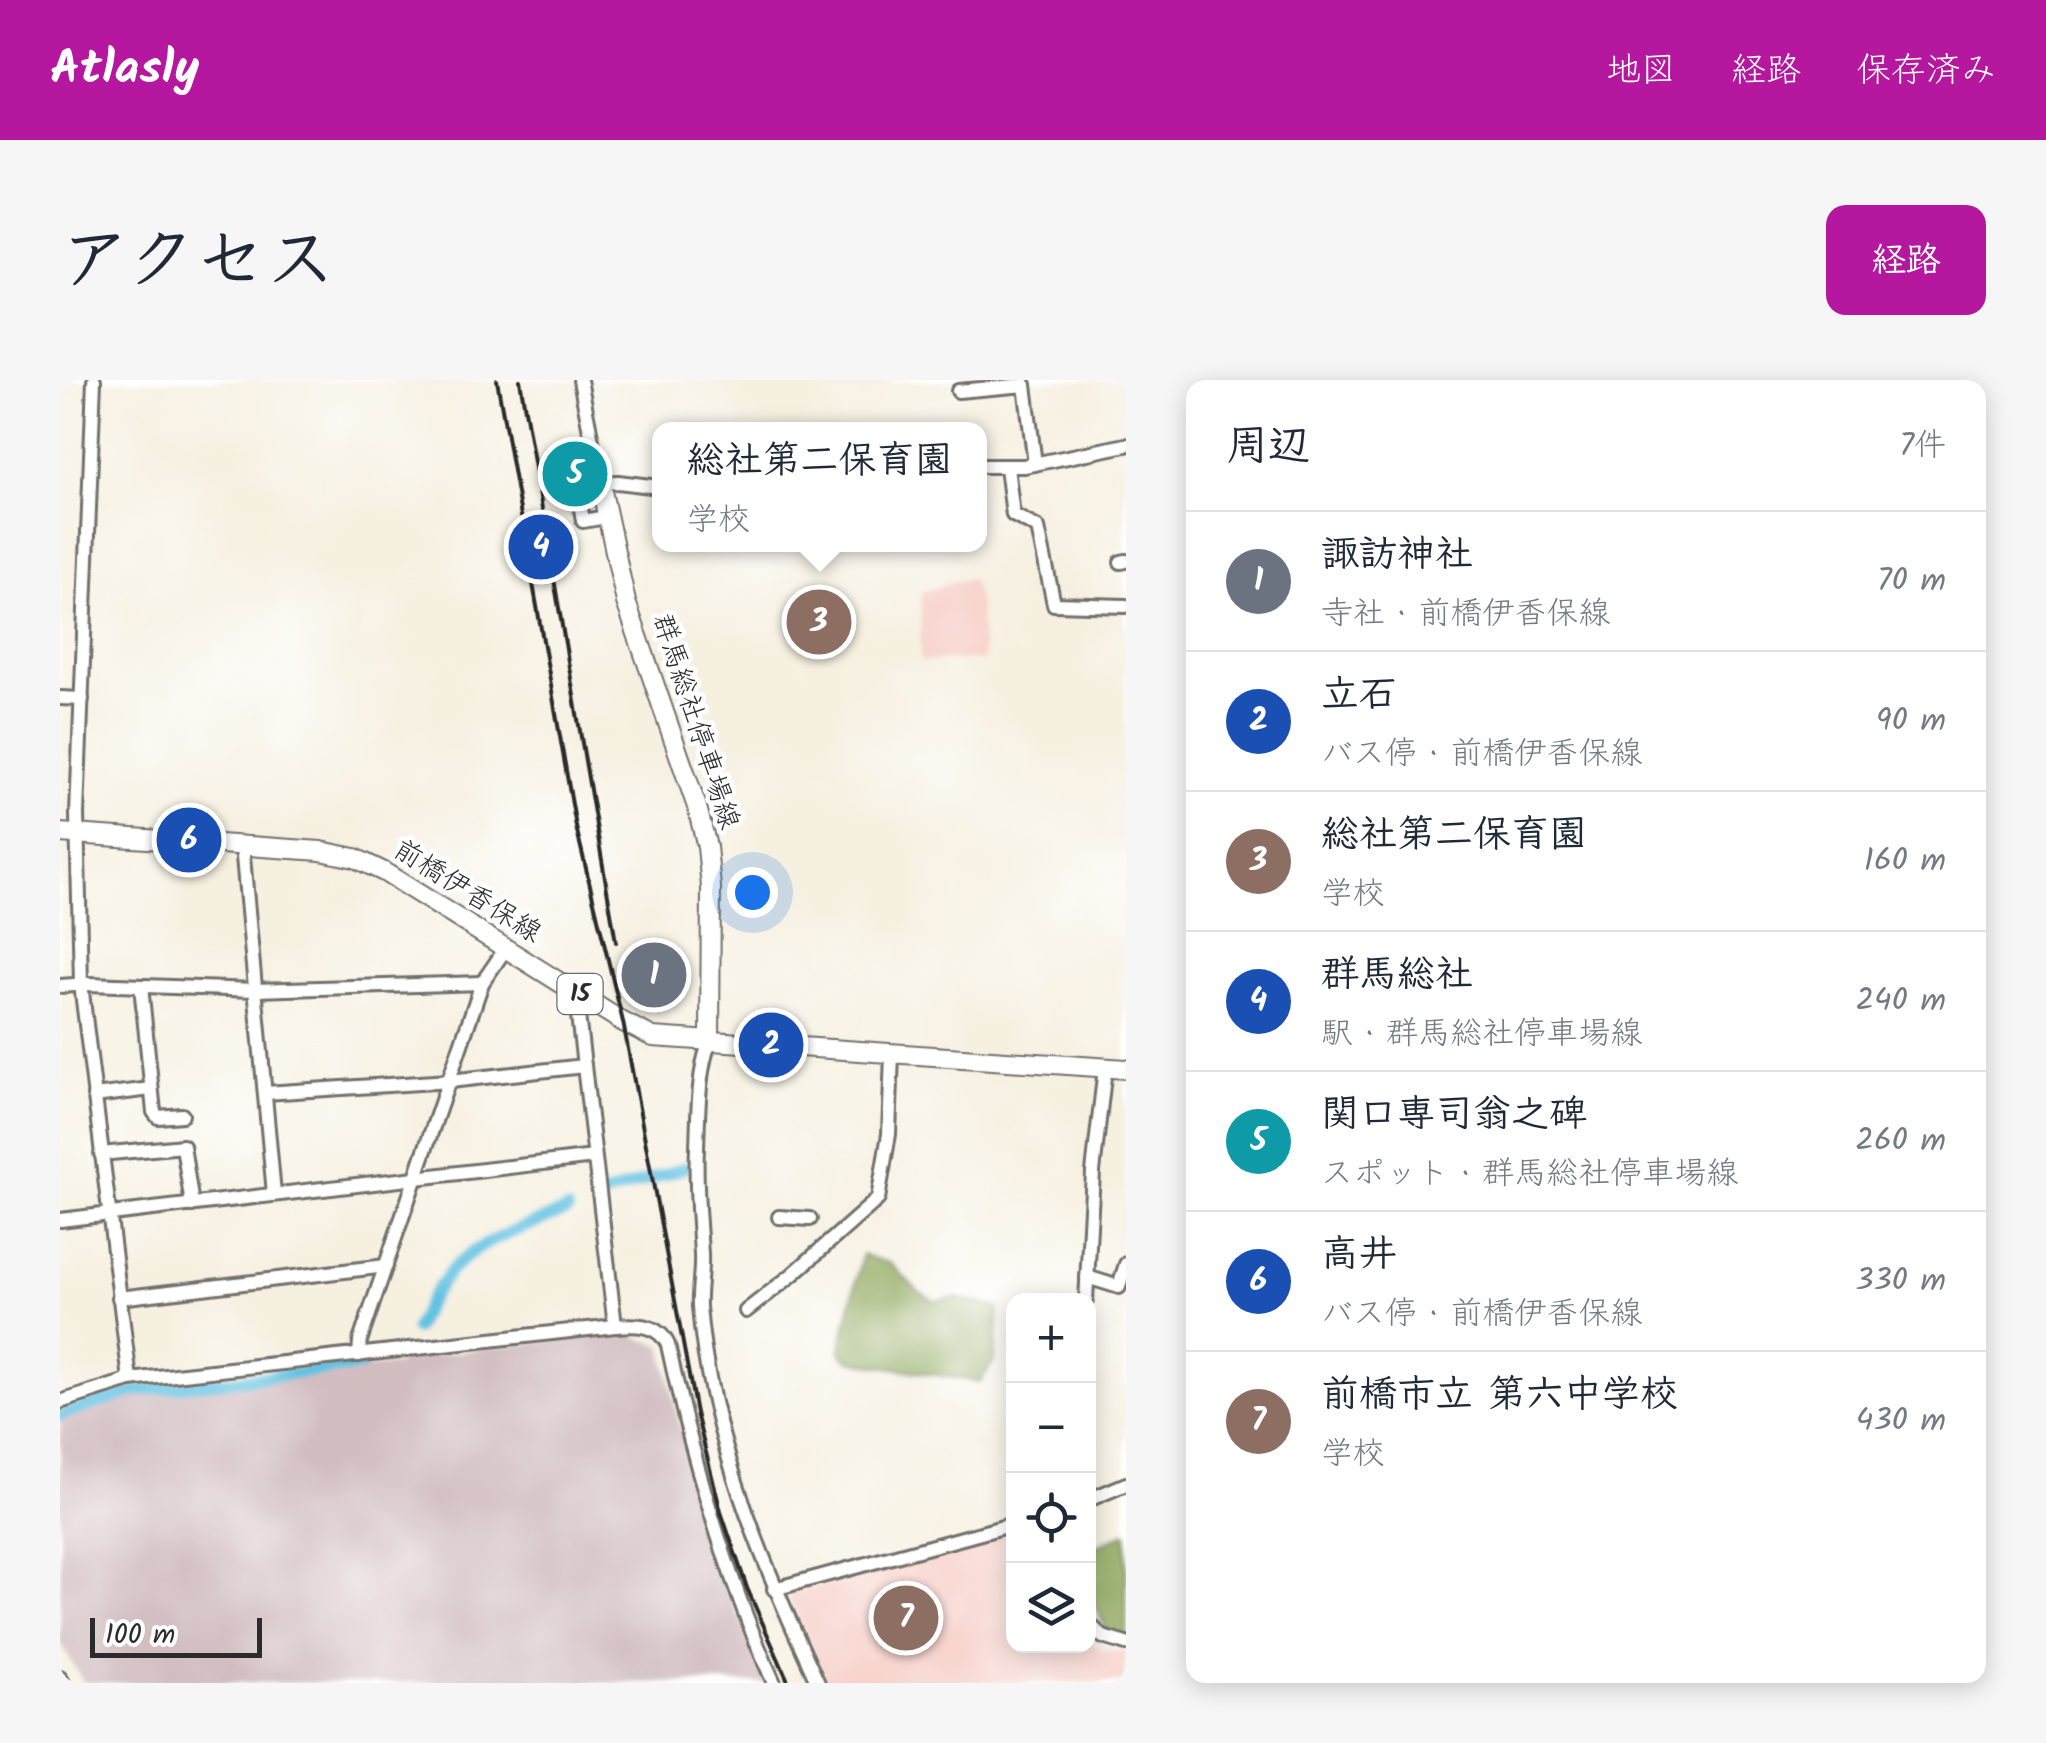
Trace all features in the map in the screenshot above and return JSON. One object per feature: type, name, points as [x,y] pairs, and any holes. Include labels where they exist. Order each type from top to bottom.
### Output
[{"type":"main road","name":"群馬総社停車場線","points":[[600,482],[626,602],[707,847],[712,887],[710,1042]]},
{"type":"main road","name":"前橋伊香保線","points":[[69,834],[321,851],[355,858],[384,872],[632,1028],[653,1037],[1126,1070]]},
{"type":"street","points":[[94,380],[82,699],[69,834],[81,984],[130,1380]]},
{"type":"street","points":[[580,380],[600,482],[652,486]]},
{"type":"street","points":[[958,391],[1024,384],[1035,464]]},
{"type":"street","points":[[987,466],[1035,464],[1126,445]]},
{"type":"street","points":[[1006,467],[1013,516],[1038,528],[1054,604],[1126,606]]},
{"type":"street","points":[[60,698],[82,699]]},
{"type":"street","points":[[242,846],[274,1194]]},
{"type":"street","points":[[359,1356],[360,1341],[482,983],[506,948]]},
{"type":"street","points":[[60,986],[254,990],[482,983]]},
{"type":"street","points":[[140,986],[151,1089],[158,1117],[182,1115]]},
{"type":"street","points":[[582,996],[577,1006],[615,1326]]},
{"type":"street","points":[[710,1042],[696,1167],[703,1281],[699,1310],[722,1435],[774,1590],[818,1683]]},
{"type":"street","points":[[746,1311],[878,1199],[889,1134],[892,1054]]},
{"type":"street","points":[[265,1093],[450,1081],[584,1066]]},
{"type":"street","points":[[1086,1293],[1093,1172],[1106,1068]]},
{"type":"street","points":[[94,1096],[151,1089]]},
{"type":"street","points":[[101,1154],[183,1146],[192,1204]]},
{"type":"street","points":[[60,1220],[594,1157]]},
{"type":"street","points":[[779,1217],[810,1219]]},
{"type":"street","points":[[1087,1277],[1119,1287],[1126,1264]]},
{"type":"street","points":[[120,1298],[386,1266]]},
{"type":"street","points":[[60,1402],[130,1380],[615,1326],[647,1327],[665,1339],[686,1428],[722,1549],[774,1683]]},
{"type":"street","points":[[1096,1497],[1126,1484]]},
{"type":"street","points":[[774,1590],[1006,1526]]},
{"type":"street","points":[[1096,1631],[1102,1637],[1126,1644]]},
{"type":"shaded area","points":[[972,579],[984,660],[920,661],[921,592]]},
{"type":"shaded area","points":[[634,1334],[662,1345],[676,1412],[716,1549],[767,1683],[84,1683],[60,1643],[60,1417],[134,1394],[398,1364],[403,1358]]},
{"type":"shaded area","points":[[1006,1533],[1006,1653],[1096,1653],[1096,1646],[1104,1651],[1126,1651],[1126,1683],[826,1683],[787,1594],[875,1573]]},
{"type":"green space","points":[[862,1255],[890,1263],[918,1291],[935,1301],[957,1298],[999,1308],[995,1359],[980,1382],[850,1361],[840,1352]]},
{"type":"green space","points":[[1126,1533],[1126,1641],[1108,1635],[1096,1607],[1096,1546]]},
{"type":"waterway","points":[[602,1196],[686,1167]]},
{"type":"waterway","points":[[415,1329],[443,1279],[459,1263],[495,1240],[568,1210]]},
{"type":"waterway","points":[[60,1415],[136,1391],[361,1366]]},
{"type":"railway","points":[[497,380],[576,827],[623,1022],[696,1413],[721,1512],[747,1588],[789,1683]]},
{"type":"railway","points":[[520,380],[616,942]]},
{"type":"place","name":"関口専司翁之碑","points":[[575,474]]},
{"type":"place","name":"群馬総社","points":[[541,547]]},
{"type":"place","name":"総社第二保育園","points":[[819,622]]},
{"type":"place","name":"高井","points":[[189,840]]},
{"type":"place","name":"諏訪神社","points":[[654,975]]},
{"type":"place","name":"立石","points":[[771,1045]]},
{"type":"place","name":"前橋市立 第六中学校","points":[[906,1618]]}]
